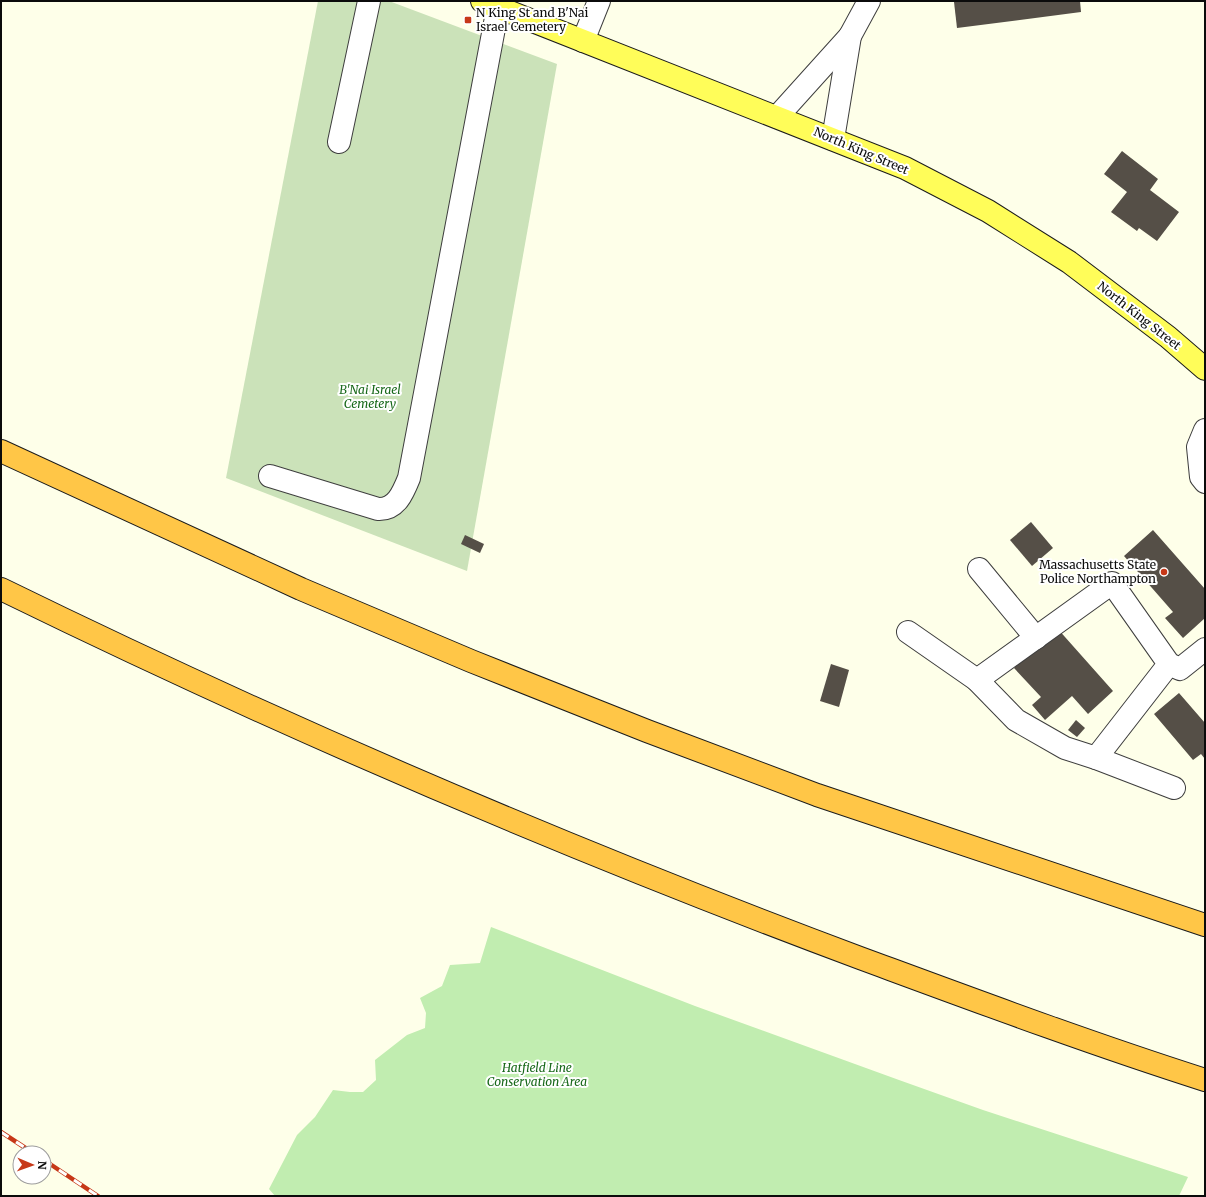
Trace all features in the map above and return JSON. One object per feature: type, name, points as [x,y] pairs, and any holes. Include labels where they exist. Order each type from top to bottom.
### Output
[{"type":"highway","points":[[1,451],[301,589],[470,661],[647,731],[824,797],[1205,925]]},
{"type":"highway","points":[[1,589],[104,640],[272,717],[438,790],[610,861],[774,925],[950,991],[1096,1044],[1205,1080]]},
{"type":"main road","name":"North King Street","points":[[490,4],[905,168],[988,211],[1069,262],[1168,337],[1205,369]]},
{"type":"street","points":[[339,142],[369,1]]},
{"type":"street","points":[[583,41],[599,1]]},
{"type":"street","points":[[777,117],[850,36],[869,1]]},
{"type":"street","points":[[270,476],[378,510],[383,510],[396,503],[405,488],[409,478],[490,4]]},
{"type":"street","points":[[833,139],[850,36]]},
{"type":"street","points":[[1205,430],[1198,447],[1201,477],[1205,482]]},
{"type":"street","points":[[979,569],[1036,638]]},
{"type":"street","points":[[978,680],[1112,583],[1169,664],[1180,669],[1205,649]]},
{"type":"street","points":[[908,632],[978,680],[1016,720],[1065,748],[1096,758],[1174,788]]},
{"type":"street","points":[[1096,758],[1169,664]]},
{"type":"green space","name":"B'Nai Israel Cemetery","points":[[318,1],[389,1],[557,64],[467,571],[226,478]]},
{"type":"green space","name":"Hatfield Line Conservation Area","points":[[491,927],[695,1006],[899,1080],[983,1110],[1188,1177],[1179,1196],[275,1196],[269,1189],[297,1135],[315,1117],[333,1090],[363,1092],[376,1080],[375,1060],[407,1035],[425,1028],[426,1013],[420,998],[442,986],[450,965],[480,963]]},
{"type":"building","points":[[1080,1],[1081,12],[957,28],[954,2]]},
{"type":"building","points":[[1122,151],[1158,179],[1150,190],[1179,212],[1157,241],[1139,228],[1137,231],[1111,212],[1127,192],[1104,174]]},
{"type":"building","points":[[1031,522],[1053,548],[1032,566],[1010,540]]},
{"type":"building","name":"Massachusetts State Police Northampton","points":[[1153,530],[1205,589],[1205,618],[1183,638],[1165,618],[1173,612],[1124,556]]},
{"type":"building","points":[[465,535],[484,544],[480,553],[461,544]]},
{"type":"building","points":[[1057,628],[1113,691],[1088,714],[1072,696],[1045,720],[1032,705],[1041,697],[1014,668]]},
{"type":"building","points":[[831,664],[849,670],[839,707],[820,701]]},
{"type":"building","points":[[1179,693],[1205,723],[1205,759],[1201,754],[1193,760],[1154,714]]},
{"type":"building","points":[[1076,720],[1085,728],[1077,737],[1068,730]]},
{"type":"railway","points":[[1,1132],[21,1145]]},
{"type":"railway","points":[[52,1165],[98,1196]]},
{"type":"place","name":"N King St and B'Nai Israel Cemetery","points":[[468,20]]},
{"type":"place","name":"Massachusetts State Police Northampton","points":[[1164,572]]}]
